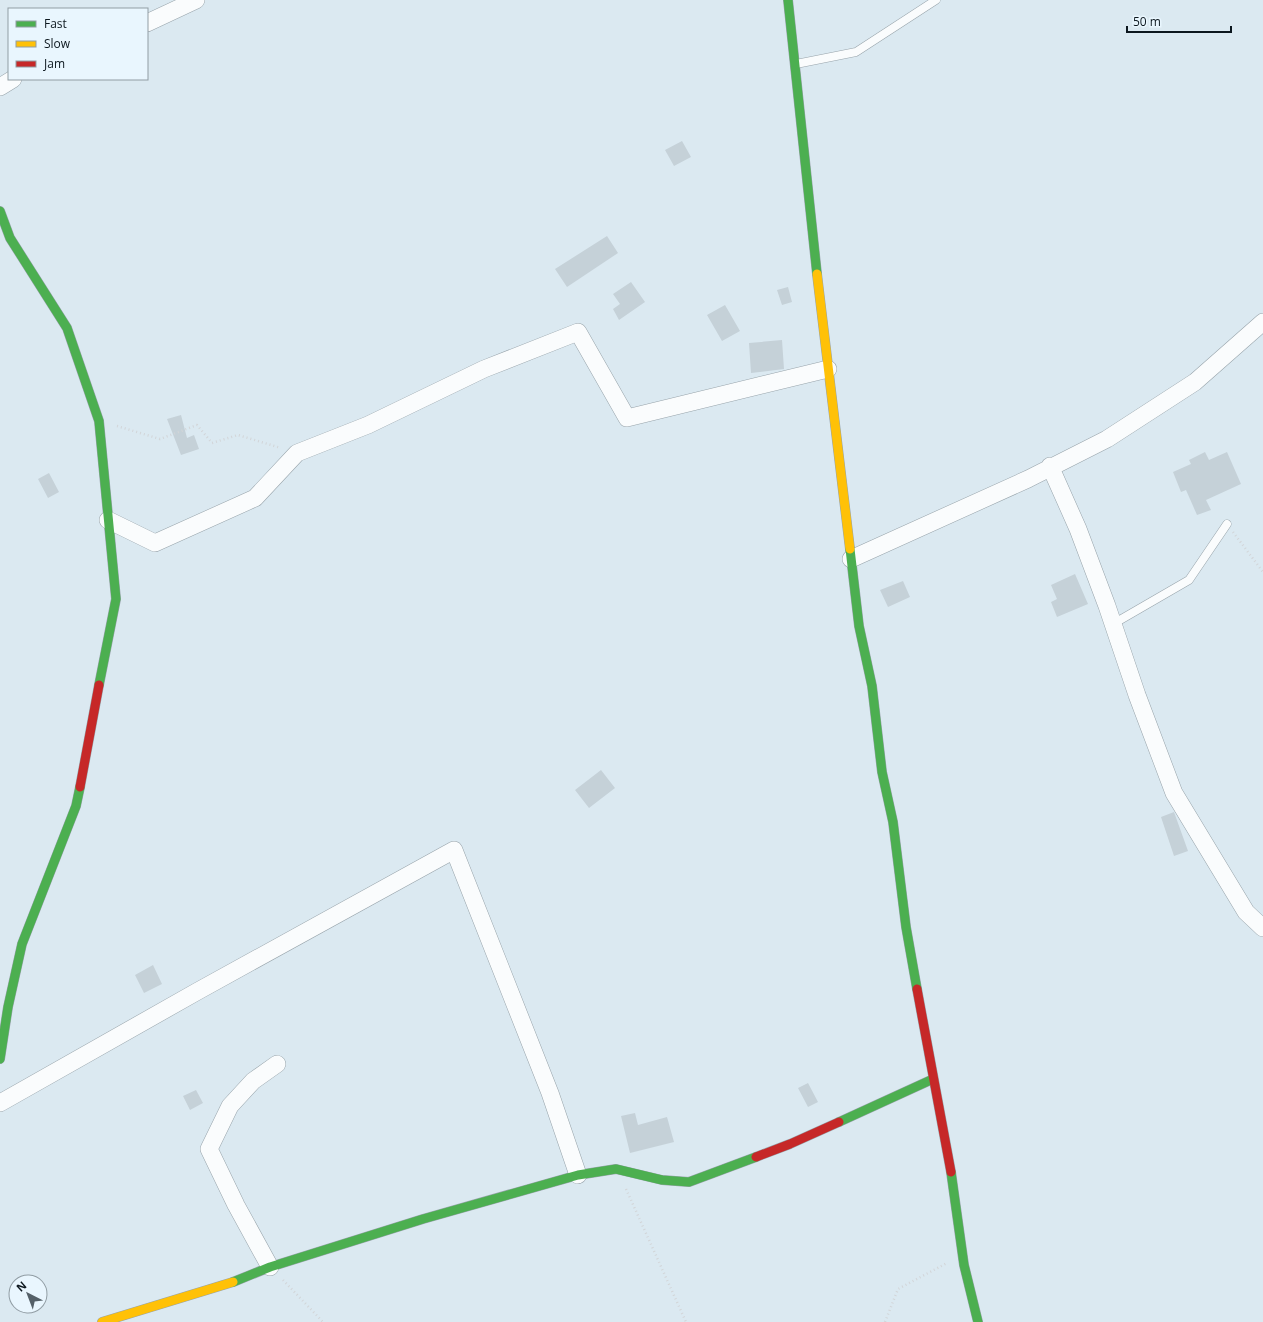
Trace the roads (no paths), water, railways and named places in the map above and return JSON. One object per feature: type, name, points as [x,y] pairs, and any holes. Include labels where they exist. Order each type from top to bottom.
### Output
[{"type":"street","points":[[148,23],[196,0]]},
{"type":"street","points":[[788,0],[796,64],[814,258],[859,626],[872,686],[882,772],[893,822],[906,927],[933,1080],[949,1154],[963,1256],[978,1322]]},
{"type":"street","points":[[0,87],[11,80]]},
{"type":"street","points":[[0,211],[10,238],[67,328],[99,421],[116,599],[76,806],[22,944],[4,1007],[0,1059]]},
{"type":"street","points":[[851,559],[1028,479],[1050,466],[1107,439],[1195,382],[1263,322]]},
{"type":"street","points":[[108,520],[155,543],[255,498],[297,453],[368,425],[484,369],[578,332],[627,418],[828,369]]},
{"type":"street","points":[[1050,466],[1078,529],[1137,695],[1174,793],[1246,912],[1263,928]]},
{"type":"street","points":[[0,1103],[198,991],[454,850],[550,1093],[578,1175]]},
{"type":"street","points":[[270,1267],[236,1205],[209,1149],[230,1106],[253,1081],[277,1064]]},
{"type":"street","points":[[102,1322],[243,1279],[270,1267],[423,1218],[578,1175],[616,1169],[662,1180],[689,1182],[790,1144],[933,1080]]},
{"type":"lane","points":[[796,64],[856,52],[936,0]]},
{"type":"lane","points":[[1113,624],[1188,580],[1227,524]]}]
